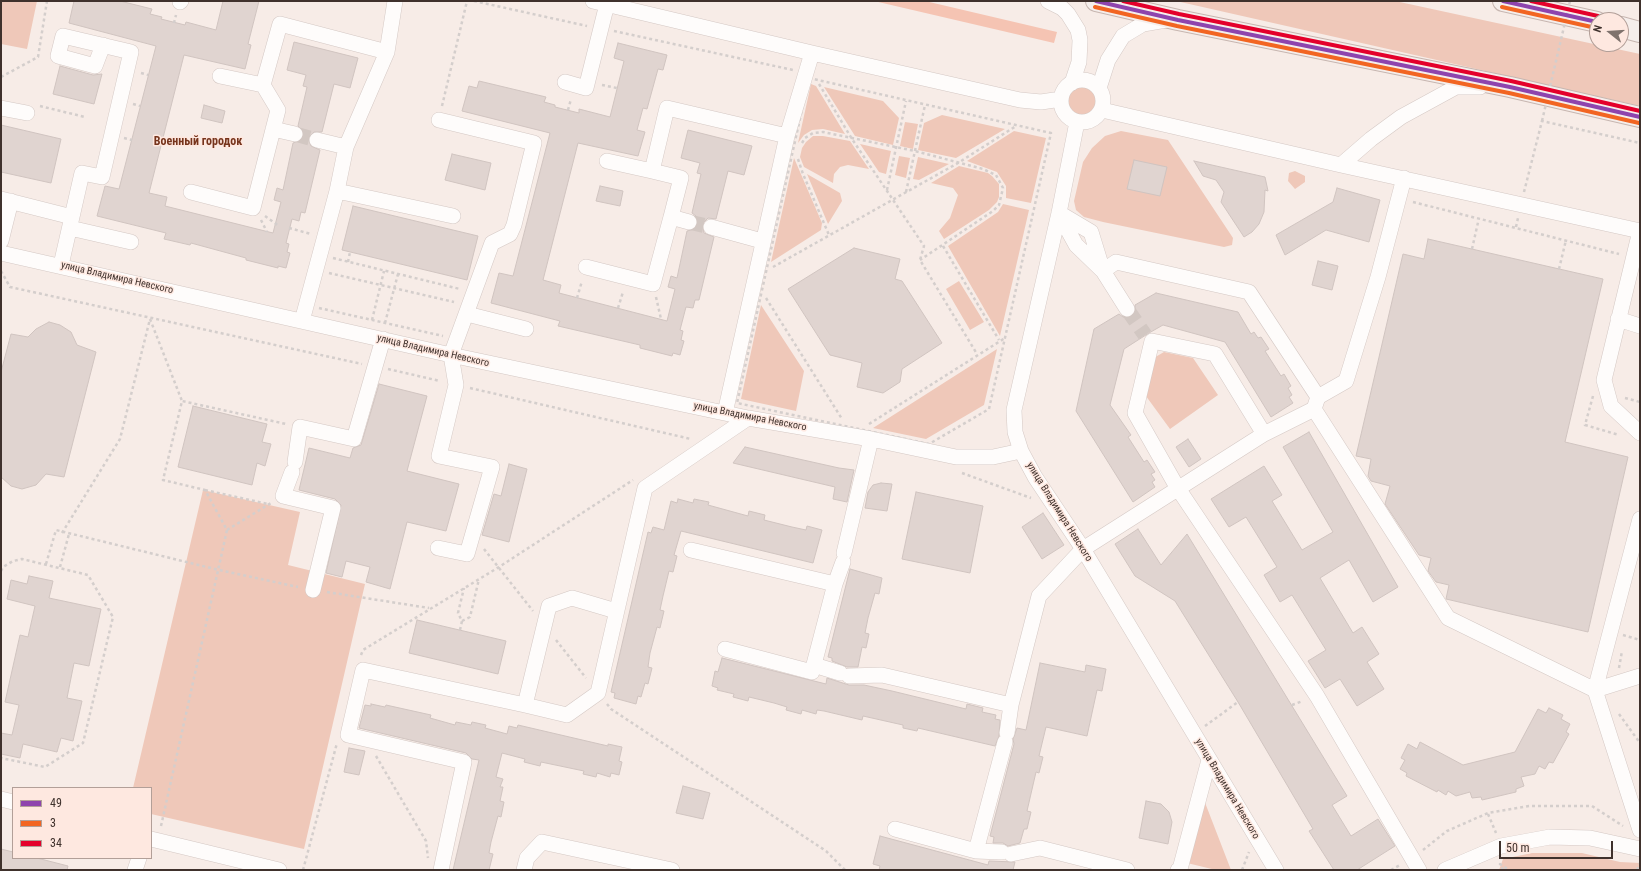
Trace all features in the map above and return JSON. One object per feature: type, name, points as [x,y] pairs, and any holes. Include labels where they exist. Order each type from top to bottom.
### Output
[{"type":"main road","points":[[1096,1],[1178,20],[1510,87],[1640,117]]},
{"type":"main road","points":[[1503,1],[1589,20]]},
{"type":"main road","points":[[1629,29],[1640,32]]},
{"type":"street","points":[[302,321],[337,192],[346,147],[388,52],[395,1]]},
{"type":"street","points":[[1048,1],[1062,8],[1068,14],[1078,30],[1080,40],[1079,62],[1072,83]]},
{"type":"street","points":[[564,82],[586,88],[601,28],[600,2],[812,53],[1020,100],[1041,102],[1061,99]]},
{"type":"street","points":[[1099,88],[1108,60],[1123,36],[1143,24],[1178,20]]},
{"type":"street","points":[[191,192],[253,208],[278,110],[263,85],[280,24],[388,52]]},
{"type":"street","points":[[61,265],[82,173],[102,177],[131,52],[103,45]]},
{"type":"street","points":[[725,413],[762,241],[787,136],[812,77],[812,53]]},
{"type":"street","points":[[220,76],[263,85]]},
{"type":"street","points":[[1084,80],[1099,88],[1103,98],[1102,110],[1094,119],[1077,122],[1067,116],[1061,99],[1067,87],[1072,83],[1084,80]]},
{"type":"street","points":[[1341,165],[1400,118],[1456,87],[1510,87]]},
{"type":"street","points":[[1,108],[33,110]]},
{"type":"street","points":[[652,171],[667,108],[787,136]]},
{"type":"street","points":[[1102,110],[1341,165],[1640,231],[1604,380],[1611,406],[1640,433]]},
{"type":"street","points":[[438,548],[467,554],[492,467],[439,456],[456,385],[451,356],[492,243],[510,234],[514,225],[534,143],[439,120]]},
{"type":"street","points":[[1021,451],[1015,432],[1014,410],[1059,213],[1077,122]]},
{"type":"street","points":[[273,129],[296,134]]},
{"type":"street","points":[[317,140],[346,147]]},
{"type":"street","points":[[586,267],[653,284],[681,178],[607,161]]},
{"type":"street","points":[[976,851],[1006,737],[1011,704],[1039,596],[1083,549],[1177,487],[1316,403],[1346,381],[1378,277],[1404,178]]},
{"type":"street","points":[[337,192],[453,216]]},
{"type":"street","points":[[1,241],[6,200],[131,242]]},
{"type":"street","points":[[1059,213],[1076,245],[1103,271],[1127,309]]},
{"type":"street","points":[[671,217],[690,222]]},
{"type":"street","points":[[711,227],[762,241]]},
{"type":"street","name":"улица Владимира Невского","points":[[1,253],[61,265],[451,356],[748,418],[866,434],[956,457],[993,457],[1021,451],[1035,477],[1083,549],[1276,870]]},
{"type":"street","points":[[1103,271],[1116,262],[1249,292],[1448,618],[1595,690],[1640,676]]},
{"type":"street","points":[[471,304],[526,329]]},
{"type":"street","points":[[1618,319],[1640,326]]},
{"type":"street","points":[[1264,434],[1215,354],[1148,338],[1135,413],[1177,487],[1317,696],[1416,864]]},
{"type":"street","points":[[313,590],[333,508],[283,496],[293,467],[300,427],[354,439],[368,365],[383,339]]},
{"type":"street","points":[[435,866],[464,762],[348,735],[363,670],[525,705],[566,716],[598,693],[645,488],[748,418]]},
{"type":"street","points":[[725,649],[812,672],[843,558],[866,434]]},
{"type":"street","points":[[1633,829],[1595,690],[1640,519]]},
{"type":"street","points":[[691,550],[835,584]]},
{"type":"street","points":[[525,705],[549,606],[572,598],[616,611]]},
{"type":"street","points":[[814,665],[845,675],[882,675],[1011,704]]},
{"type":"street","points":[[1178,870],[1180,869],[1210,760]]},
{"type":"street","points":[[1,799],[12,802]]},
{"type":"street","points":[[895,828],[976,851],[1007,854],[1040,848],[1127,870]]},
{"type":"street","points":[[1445,870],[1502,846],[1550,837],[1590,838],[1640,849]]},
{"type":"street","points":[[154,839],[279,870]]},
{"type":"street","points":[[524,870],[527,858],[542,842],[672,870]]},
{"type":"street","points":[[135,870],[139,859]]},
{"type":"path","points":[[1,77],[38,57],[47,1]]},
{"type":"path","points":[[439,120],[467,1]]},
{"type":"path","points":[[474,1],[601,28],[812,77],[906,101],[1051,134],[989,409],[929,444],[866,434],[846,426],[737,403],[809,78],[812,77]]},
{"type":"path","points":[[1516,228],[1570,1]]},
{"type":"path","points":[[812,77],[924,246],[920,260],[977,354]]},
{"type":"path","points":[[887,190],[906,101]]},
{"type":"path","points":[[906,192],[925,105]]},
{"type":"path","points":[[33,110],[85,117]]},
{"type":"path","points":[[1542,121],[1640,143]]},
{"type":"path","points":[[766,271],[829,234],[958,163],[1016,126]]},
{"type":"path","points":[[800,145],[805,138],[813,132],[823,132],[915,152],[983,169],[996,175],[1003,188],[999,205],[993,211],[943,246],[920,260]]},
{"type":"path","points":[[798,155],[799,165],[829,234]]},
{"type":"path","points":[[1399,198],[1566,240],[1636,252]]},
{"type":"path","points":[[1472,249],[1479,218]]},
{"type":"path","points":[[289,228],[325,237]]},
{"type":"path","points":[[1559,269],[1566,240]]},
{"type":"path","points":[[943,246],[999,340]]},
{"type":"path","points":[[348,262],[350,252]]},
{"type":"path","points":[[321,255],[398,274],[471,304]]},
{"type":"path","points":[[316,270],[471,304]]},
{"type":"path","points":[[1,271],[10,287],[150,319],[368,365],[694,440],[687,444]]},
{"type":"path","points":[[368,365],[368,336],[384,271]]},
{"type":"path","points":[[385,322],[398,274]]},
{"type":"path","points":[[653,284],[662,319]]},
{"type":"path","points":[[761,291],[846,426]]},
{"type":"path","points":[[307,305],[457,339]]},
{"type":"path","points":[[150,319],[182,401],[163,480],[269,504]]},
{"type":"path","points":[[62,533],[120,439],[150,319]]},
{"type":"path","points":[[866,434],[977,354],[999,340],[1005,338]]},
{"type":"path","points":[[182,401],[300,427]]},
{"type":"path","points":[[956,470],[1037,500]]},
{"type":"path","points":[[361,658],[363,650],[429,608],[479,579],[635,478]]},
{"type":"path","points":[[154,839],[219,570],[226,530],[205,490]]},
{"type":"path","points":[[226,530],[283,496]]},
{"type":"path","points":[[46,564],[56,530],[62,533],[219,570],[313,590],[429,608]]},
{"type":"path","points":[[60,567],[68,534]]},
{"type":"path","points":[[1,571],[3,567],[12,561],[22,559],[88,575],[113,617],[82,743],[45,767],[1,758]]},
{"type":"path","points":[[462,621],[470,617],[479,579]]},
{"type":"path","points":[[460,630],[462,621],[458,614],[464,588]]},
{"type":"path","points":[[1624,642],[1626,628]]},
{"type":"path","points":[[1617,683],[1622,649]]},
{"type":"path","points":[[1193,734],[1238,702]]},
{"type":"path","points":[[611,709],[826,851],[845,870]]},
{"type":"path","points":[[1617,712],[1640,743]]},
{"type":"path","points":[[302,870],[338,741]]},
{"type":"path","points":[[374,753],[426,841],[435,866]]},
{"type":"path","points":[[1391,870],[1416,864],[1447,831],[1488,814],[1529,806],[1592,806],[1633,829]]},
{"type":"path","points":[[1242,870],[1250,848]]},
{"type":"path","points":[[1637,870],[1640,863]]},
{"type":"path","points":[[1503,870],[1500,864],[1509,870]]},
{"type":"shaded area","points":[[1,1],[37,1],[27,49],[1,44]]},
{"type":"shaded area","points":[[874,1],[925,1],[1057,32],[1054,43]]},
{"type":"shaded area","points":[[1176,1],[1395,1],[1589,43],[1589,52],[1629,52],[1640,54],[1640,106]]},
{"type":"shaded area","points":[[811,84],[816,86],[845,134],[823,129],[812,130],[804,135],[798,143]]},
{"type":"shaded area","points":[[824,87],[883,101],[899,118],[893,145],[855,136]]},
{"type":"shaded area","points":[[1082,87],[1093,91],[1097,102],[1093,113],[1082,117],[1071,113],[1067,102],[1071,91]]},
{"type":"shaded area","points":[[942,115],[1005,129],[956,158],[918,150],[924,123]]},
{"type":"shaded area","points":[[905,122],[918,124],[913,149],[900,146]]},
{"type":"shaded area","points":[[1014,131],[1046,138],[1031,203],[1006,198],[1006,186],[997,172],[967,161]]},
{"type":"shaded area","points":[[1121,131],[1168,140],[1233,238],[1232,245],[1224,247],[1103,222],[1084,217],[1076,210],[1074,201],[1083,162],[1092,148],[1105,136]]},
{"type":"shaded area","points":[[813,136],[823,136],[850,141],[869,169],[848,165],[840,167],[834,174],[833,183],[804,167],[800,157],[802,148]]},
{"type":"shaded area","points":[[860,144],[891,151],[886,174],[879,172]]},
{"type":"shaded area","points":[[899,156],[910,158],[906,178],[895,175]]},
{"type":"shaded area","points":[[918,157],[949,164],[919,180],[913,179]]},
{"type":"shaded area","points":[[794,158],[822,223],[821,230],[771,262]]},
{"type":"shaded area","points":[[959,166],[988,173],[992,176],[999,184],[999,197],[997,202],[989,210],[944,239],[939,231],[950,218],[958,195],[953,188],[931,183]]},
{"type":"shaded area","points":[[1295,171],[1305,176],[1305,182],[1295,189],[1288,181],[1289,173]]},
{"type":"shaded area","points":[[807,174],[840,193],[842,201],[828,224]]},
{"type":"shaded area","points":[[1003,204],[1029,210],[1000,336],[948,246],[998,212]]},
{"type":"shaded area","points":[[959,281],[984,322],[970,330],[946,289]]},
{"type":"shaded area","points":[[761,305],[804,371],[796,411],[741,399]]},
{"type":"shaded area","points":[[997,349],[984,405],[926,439],[873,428]]},
{"type":"shaded area","points":[[1164,352],[1193,358],[1218,395],[1170,429],[1143,392],[1152,359]]},
{"type":"shaded area","points":[[203,490],[300,512],[288,565],[365,584],[304,849],[152,814],[152,787],[133,787]]},
{"type":"shaded area","points":[[1204,800],[1231,870],[1216,870],[1187,863]]},
{"type":"shaded area","points":[[1532,853],[1582,853],[1620,862],[1640,863],[1640,870],[1499,870],[1503,859]]},
{"type":"building","points":[[74,1],[120,1],[152,9],[150,14],[162,17],[161,19],[185,25],[186,22],[216,30],[223,1],[259,1],[248,44],[251,45],[245,69],[184,55],[149,193],[167,197],[165,206],[273,233],[281,202],[274,200],[277,188],[283,190],[293,143],[301,140],[304,136],[303,131],[298,126],[307,87],[303,86],[306,75],[287,70],[294,42],[358,58],[350,88],[334,84],[322,132],[314,132],[308,138],[311,146],[320,150],[305,213],[301,212],[299,221],[292,219],[286,243],[289,244],[287,252],[290,253],[286,268],[278,266],[278,268],[246,260],[246,258],[191,243],[190,245],[164,239],[166,233],[97,216],[105,186],[119,189],[156,46],[69,23]]},
{"type":"building","points":[[618,43],[667,55],[663,70],[658,69],[647,109],[643,108],[637,130],[645,132],[638,156],[578,143],[543,280],[561,285],[559,293],[667,321],[675,289],[668,287],[671,276],[677,278],[687,231],[695,229],[698,224],[696,216],[692,213],[701,174],[697,173],[700,163],[681,158],[688,130],[752,146],[744,175],[728,171],[716,219],[708,218],[702,224],[704,233],[714,237],[699,300],[695,300],[693,308],[686,307],[680,330],[683,331],[681,340],[684,341],[680,355],[673,353],[672,356],[640,348],[640,345],[558,326],[560,321],[491,303],[499,273],[513,276],[550,133],[462,111],[469,86],[477,88],[479,81],[546,97],[544,102],[555,105],[555,107],[579,113],[579,109],[610,117],[624,61],[614,58]]},
{"type":"building","points":[[60,66],[93,75],[102,74],[94,104],[53,94]]},
{"type":"building","points":[[204,105],[225,111],[222,123],[201,118]]},
{"type":"building","points":[[1,125],[61,139],[51,183],[1,172]]},
{"type":"building","points":[[452,154],[491,163],[485,190],[445,180]]},
{"type":"building","points":[[1134,160],[1167,167],[1160,196],[1127,189]]},
{"type":"building","points":[[1194,161],[1265,177],[1268,191],[1265,190],[1264,212],[1259,224],[1252,232],[1244,237],[1221,202],[1224,192],[1216,180],[1203,176]]},
{"type":"building","points":[[600,186],[623,191],[620,206],[596,201]]},
{"type":"building","points":[[1337,188],[1380,200],[1369,242],[1326,230],[1285,255],[1276,235],[1333,202]]},
{"type":"building","points":[[353,206],[478,236],[467,280],[342,250]]},
{"type":"building","points":[[1428,239],[1603,279],[1565,442],[1628,457],[1588,632],[1446,599],[1449,585],[1436,582],[1428,571],[1431,558],[1419,555],[1385,504],[1390,486],[1371,481],[1368,476],[1371,459],[1356,456],[1403,254],[1424,259]]},
{"type":"building","points":[[854,248],[900,259],[895,279],[902,281],[942,343],[902,369],[900,382],[883,393],[857,387],[862,363],[830,355],[788,289]]},
{"type":"building","points":[[1318,261],[1338,266],[1332,290],[1312,285]]},
{"type":"building","points":[[1156,293],[1238,312],[1251,334],[1254,332],[1258,338],[1261,337],[1269,349],[1265,351],[1281,376],[1284,374],[1291,386],[1288,388],[1292,395],[1289,397],[1293,403],[1271,417],[1225,342],[1163,325],[1149,333],[1124,349],[1110,405],[1131,435],[1128,437],[1144,462],[1147,460],[1155,472],[1151,474],[1155,480],[1152,482],[1155,487],[1133,502],[1076,411],[1094,329],[1119,314],[1123,317],[1131,317],[1135,313],[1135,305]]},
{"type":"building","points":[[49,322],[60,325],[71,332],[77,345],[96,352],[64,477],[46,474],[36,485],[22,489],[11,486],[1,477],[1,372],[11,334],[28,337],[36,329]]},
{"type":"building","points":[[379,384],[427,396],[407,471],[459,484],[446,531],[407,522],[390,589],[366,582],[370,567],[346,561],[342,577],[326,573],[341,505],[335,499],[299,490],[309,448],[350,458],[353,448],[361,445]]},
{"type":"building","points":[[193,406],[267,424],[262,442],[271,444],[265,466],[257,463],[252,485],[178,467]]},
{"type":"building","points":[[1309,432],[1398,587],[1373,602],[1349,560],[1320,578],[1353,633],[1362,627],[1379,654],[1367,662],[1384,689],[1357,706],[1340,679],[1325,688],[1308,661],[1326,650],[1292,595],[1280,602],[1264,575],[1277,567],[1246,517],[1229,527],[1211,499],[1264,466],[1282,495],[1272,501],[1302,550],[1333,532],[1283,447]]},
{"type":"building","points":[[1188,439],[1201,459],[1189,467],[1176,447]]},
{"type":"building","points":[[745,447],[854,470],[847,502],[833,499],[835,487],[733,463]]},
{"type":"building","points":[[509,464],[527,469],[509,542],[482,535],[494,494],[501,496]]},
{"type":"building","points":[[881,483],[892,484],[887,511],[865,508],[868,492],[873,485]]},
{"type":"building","points":[[916,492],[983,506],[970,573],[902,559]]},
{"type":"building","points":[[678,499],[693,503],[694,499],[709,502],[708,505],[748,516],[749,511],[765,515],[764,520],[792,527],[806,530],[807,526],[822,530],[813,563],[681,531],[674,555],[677,556],[673,572],[669,571],[663,596],[660,610],[664,611],[660,628],[657,627],[650,653],[648,667],[652,668],[648,684],[645,683],[641,697],[638,696],[636,704],[614,698],[615,693],[611,692],[648,532],[651,533],[653,527],[664,530],[671,501],[677,503]]},
{"type":"building","points":[[1043,513],[1064,545],[1042,559],[1022,527]]},
{"type":"building","points":[[1138,529],[1161,565],[1187,534],[1347,796],[1332,805],[1351,836],[1378,819],[1395,846],[1357,870],[1334,870],[1309,831],[1313,829],[1238,702],[1175,601],[1135,576],[1115,544]]},
{"type":"building","points":[[850,569],[882,578],[879,594],[875,593],[868,618],[865,633],[869,634],[866,648],[862,647],[858,667],[847,667],[832,661],[832,658],[828,657]]},
{"type":"building","points":[[29,576],[53,581],[49,598],[101,609],[89,666],[74,663],[67,698],[82,701],[73,741],[61,738],[57,752],[23,744],[20,758],[1,754],[1,733],[12,735],[19,705],[5,702],[20,635],[28,637],[35,606],[7,599],[11,580],[27,584]]},
{"type":"building","points":[[417,620],[506,641],[498,674],[409,653]]},
{"type":"building","points":[[722,658],[826,684],[827,678],[849,685],[864,685],[966,709],[967,704],[983,708],[982,712],[996,715],[995,719],[1000,720],[999,736],[995,746],[918,728],[917,731],[903,728],[903,725],[863,716],[862,720],[817,710],[816,714],[802,710],[801,714],[786,710],[787,707],[774,703],[749,697],[748,701],[733,697],[734,694],[717,690],[718,688],[712,686],[715,671],[718,672]]},
{"type":"building","points":[[1040,663],[1085,672],[1086,665],[1106,669],[1102,691],[1097,690],[1087,736],[1046,727],[1039,756],[1043,757],[1039,773],[1036,772],[1027,811],[1031,812],[1027,829],[1024,829],[1020,843],[1008,846],[1003,843],[993,843],[994,837],[990,836],[1014,744],[1013,739],[1017,728],[1026,730]]},
{"type":"building","points":[[371,704],[385,707],[386,705],[431,715],[430,718],[455,725],[456,722],[471,725],[472,722],[486,725],[485,728],[507,734],[509,726],[517,728],[518,725],[608,746],[608,744],[622,747],[619,761],[622,762],[619,775],[611,773],[610,777],[597,773],[596,777],[583,774],[584,771],[541,762],[540,766],[524,762],[525,759],[502,753],[496,777],[503,779],[500,787],[503,787],[500,801],[504,802],[501,817],[498,816],[491,842],[489,853],[493,854],[489,870],[453,870],[479,760],[472,759],[466,753],[359,728],[365,705],[371,706]]},
{"type":"building","points":[[1549,708],[1563,715],[1561,719],[1570,724],[1566,732],[1569,734],[1553,763],[1549,762],[1545,769],[1539,766],[1535,774],[1521,777],[1524,786],[1516,789],[1516,792],[1482,800],[1481,797],[1472,798],[1470,792],[1456,796],[1448,791],[1446,795],[1406,776],[1407,773],[1400,769],[1405,760],[1401,758],[1408,744],[1417,749],[1420,742],[1463,765],[1515,752],[1538,709],[1546,713]]},
{"type":"building","points":[[349,748],[365,751],[359,775],[344,772]]},
{"type":"building","points":[[683,786],[710,793],[703,819],[676,813]]},
{"type":"building","points":[[1146,801],[1161,804],[1169,812],[1172,822],[1168,844],[1139,838]]},
{"type":"building","points":[[880,836],[988,865],[989,861],[1015,862],[1013,870],[879,870],[880,866],[873,864]]},
{"type":"building","points":[[1,849],[12,852],[12,859],[41,859],[68,866],[67,870],[1,870]]},
{"type":"tunnel","points":[[295,134],[317,140]]},
{"type":"tunnel","points":[[689,222],[711,227]]},
{"type":"tunnel","points":[[1127,309],[1145,335]]},
{"type":"transit line","name":"49","points":[[1096,1],[1178,20],[1510,87],[1640,117]]},
{"type":"transit line","name":"34","points":[[1123,1],[1179,14],[1511,81],[1640,111]]},
{"type":"transit line","name":"49","points":[[1503,1],[1589,20]]},
{"type":"transit line","name":"34","points":[[1531,1],[1589,14]]},
{"type":"transit line","name":"3","points":[[1095,7],[1177,26],[1509,93],[1639,123]]},
{"type":"transit line","name":"3","points":[[1502,7],[1589,26]]},
{"type":"district","name":"Военный городок","points":[[198,142]]}]
